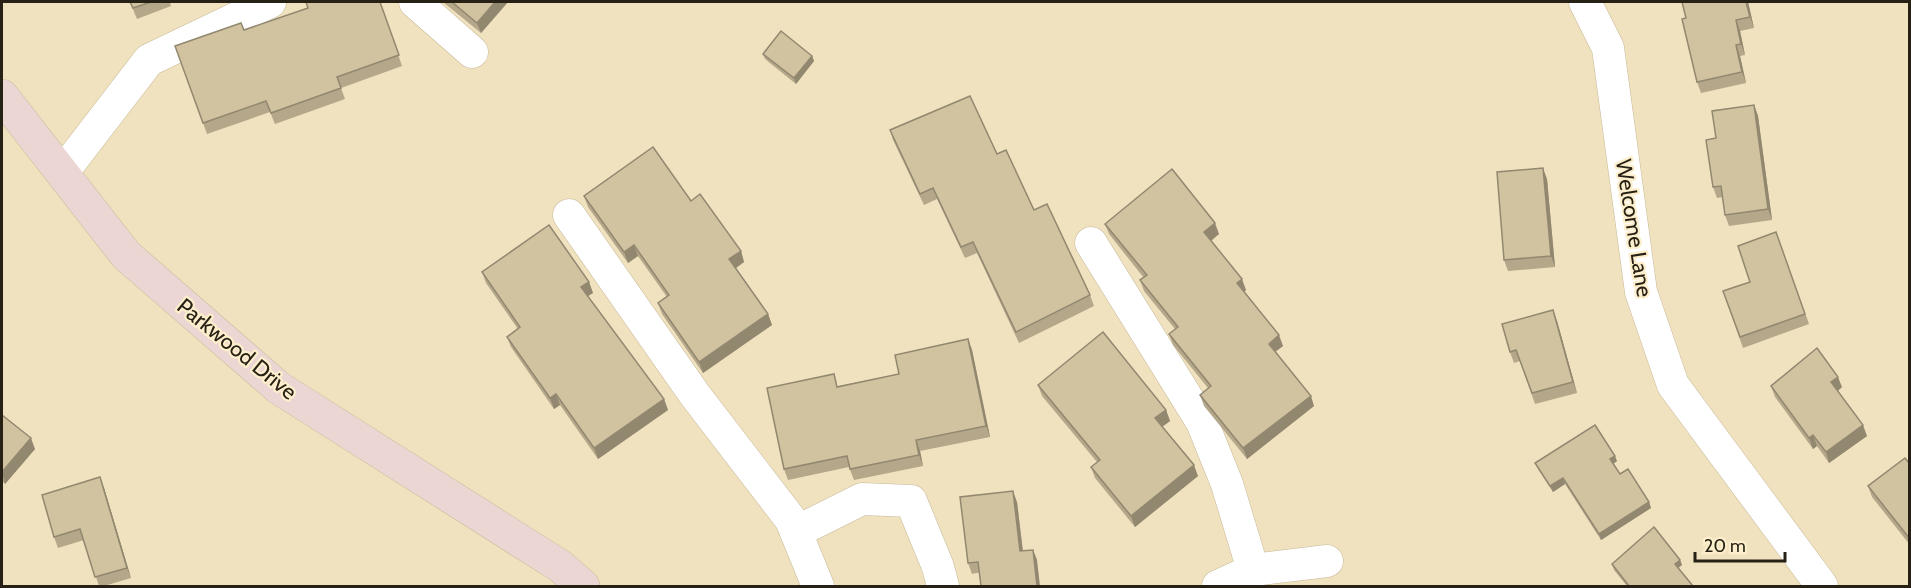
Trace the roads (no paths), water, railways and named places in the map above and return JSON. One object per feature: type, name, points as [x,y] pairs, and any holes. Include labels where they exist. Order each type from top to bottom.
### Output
[{"type":"street","points":[[62,173],[149,60],[270,2]]},
{"type":"street","points":[[415,2],[472,52]]},
{"type":"street","name":"Welcome Lane","points":[[1585,2],[1608,48],[1641,292],[1672,385],[1822,586]]},
{"type":"street","name":"Parkwood Drive","points":[[2,96],[126,255],[279,388],[560,566],[583,586]]},
{"type":"street","points":[[569,215],[695,395],[791,520],[818,586]]},
{"type":"street","points":[[1091,243],[1202,422],[1227,484],[1253,570]]},
{"type":"street","points":[[796,532],[862,499],[911,501],[938,567],[942,586]]},
{"type":"street","points":[[1218,586],[1253,570],[1327,561]]}]
